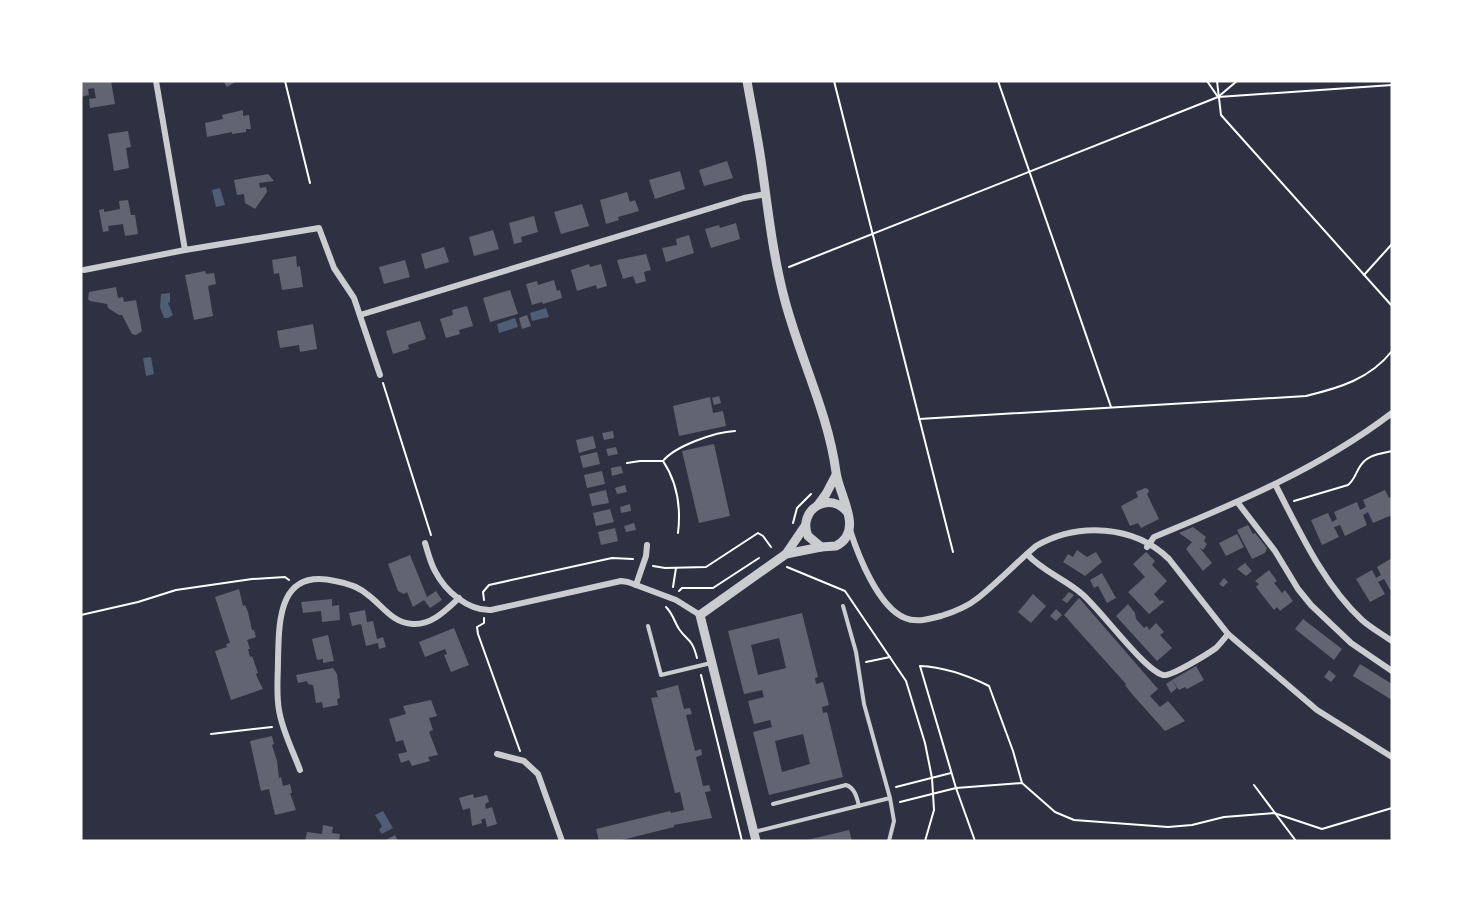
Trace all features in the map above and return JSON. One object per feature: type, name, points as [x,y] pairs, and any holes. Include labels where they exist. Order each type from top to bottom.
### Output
[{"type":"street","points":[[156,81],[185,250]]},
{"type":"street","points":[[747,81],[777,272],[786,306],[828,435],[836,475],[851,521],[850,530],[858,555],[883,598],[898,614],[914,620],[949,614],[963,608],[977,599],[1027,554],[1047,540],[1077,531],[1120,532],[1148,545],[1169,559],[1228,634],[1317,710],[1392,758]]},
{"type":"street","points":[[360,315],[744,198],[766,194]]},
{"type":"street","points":[[84,270],[185,250],[319,228],[334,268],[354,298],[380,375]]},
{"type":"street","points":[[1148,545],[1154,537],[1238,503],[1325,459],[1392,413]]},
{"type":"street","points":[[700,615],[786,554],[805,525],[808,513],[818,505],[836,475]]},
{"type":"street","points":[[1275,484],[1300,531],[1343,600],[1363,621],[1392,641]]},
{"type":"street","points":[[818,505],[827,502],[837,504],[848,513]]},
{"type":"street","points":[[1238,503],[1275,551],[1298,589],[1311,605],[1351,643],[1392,671]]},
{"type":"street","points":[[805,525],[808,536],[821,547]]},
{"type":"street","points":[[786,554],[821,547],[831,548],[841,544],[850,530]]},
{"type":"street","points":[[425,543],[439,578],[471,607],[483,610],[615,582],[628,582],[676,600],[700,615],[755,837]]},
{"type":"street","points":[[636,585],[647,545]]},
{"type":"street","points":[[1027,554],[1084,596],[1128,645],[1163,675],[1181,668],[1216,648],[1228,634]]},
{"type":"street","points":[[300,771],[280,717],[278,698],[279,620],[287,596],[297,586],[306,582],[324,579],[351,585],[370,596],[391,616],[410,624],[428,622],[459,598]]},
{"type":"street","points":[[497,753],[524,761],[538,774],[562,841]]},
{"type":"lane","points":[[843,606],[858,664],[864,704],[892,805],[894,820],[889,841]]},
{"type":"lane","points":[[648,626],[661,675],[712,663]]},
{"type":"lane","points":[[773,804],[846,785],[856,794],[859,806]]},
{"type":"lane","points":[[755,837],[890,798]]},
{"type":"path","points":[[285,81],[310,183]]},
{"type":"path","points":[[834,81],[953,552]]},
{"type":"path","points":[[998,81],[1111,408]]},
{"type":"path","points":[[1207,81],[1218,96],[1233,97],[1392,85]]},
{"type":"path","points":[[1217,81],[1221,115],[1392,306]]},
{"type":"path","points":[[796,264],[1218,96],[1238,81]]},
{"type":"path","points":[[1364,275],[1392,244]]},
{"type":"path","points":[[919,419],[1306,396],[1344,386],[1367,375],[1392,351]]},
{"type":"path","points":[[380,375],[433,539]]},
{"type":"path","points":[[663,461],[670,453],[681,447],[714,434],[735,431]]},
{"type":"path","points":[[1300,499],[1348,485],[1354,480],[1366,458],[1392,451]]},
{"type":"path","points":[[627,463],[640,460],[663,461]]},
{"type":"path","points":[[663,461],[670,473],[679,505],[678,533]]},
{"type":"path","points":[[476,600],[484,600],[485,588],[500,583],[612,558],[629,558],[656,567],[706,567],[758,533],[764,536],[771,547]]},
{"type":"path","points":[[678,594],[682,588],[713,588],[763,556]]},
{"type":"path","points":[[785,566],[844,591],[906,681],[925,742],[932,778],[933,817],[925,841]]},
{"type":"path","points":[[671,587],[676,568]]},
{"type":"path","points":[[81,615],[138,602],[176,590],[252,579],[285,577],[297,586]]},
{"type":"path","points":[[483,610],[484,623],[477,627],[478,634],[524,761]]},
{"type":"path","points":[[858,664],[890,657]]},
{"type":"path","points":[[975,841],[951,773],[920,666],[965,674],[989,686],[1022,783],[1055,813],[1074,820],[1180,826],[1224,817],[1274,813],[1322,829],[1392,808]]},
{"type":"path","points":[[211,734],[284,725]]},
{"type":"path","points":[[888,789],[951,773]]},
{"type":"path","points":[[892,805],[956,788],[1022,783]]},
{"type":"path","points":[[1254,785],[1296,841]]},
{"type":"water","points":[[220,188],[225,205],[216,207],[212,190]]},
{"type":"water","points":[[170,293],[168,303],[173,315],[164,318],[160,307],[161,294]]},
{"type":"water","points":[[546,308],[549,317],[532,321],[530,313]]},
{"type":"water","points":[[515,318],[518,327],[499,333],[497,324]]},
{"type":"water","points":[[151,357],[154,374],[146,376],[143,358]]},
{"type":"water","points":[[383,811],[393,828],[382,834],[379,830],[382,826],[375,815]]},
{"type":"building","points":[[81,81],[111,81],[115,104],[90,108],[89,99],[96,98],[94,88],[88,89],[89,95],[81,97]]},
{"type":"building","points":[[223,81],[237,81],[227,87]]},
{"type":"building","points":[[243,110],[243,116],[249,115],[251,129],[246,129],[246,132],[207,137],[205,123],[223,119],[222,115]]},
{"type":"building","points":[[128,131],[131,147],[126,148],[129,168],[114,171],[108,134]]},
{"type":"building","points":[[727,161],[733,178],[704,186],[699,170]]},
{"type":"building","points":[[680,171],[685,189],[655,199],[649,180]]},
{"type":"building","points":[[268,174],[274,181],[259,183],[260,188],[266,187],[267,192],[255,209],[245,203],[244,194],[237,195],[234,180]]},
{"type":"building","points":[[627,192],[630,202],[635,200],[639,211],[618,217],[619,220],[606,224],[600,200]]},
{"type":"building","points":[[128,200],[131,215],[135,215],[138,234],[125,236],[123,224],[108,226],[109,231],[103,232],[99,210],[104,209],[104,212],[120,209],[119,201]]},
{"type":"building","points":[[582,204],[589,226],[561,234],[554,212]]},
{"type":"building","points":[[534,216],[538,232],[521,237],[522,242],[514,244],[509,223]]},
{"type":"building","points":[[736,223],[740,239],[711,248],[705,229],[719,225],[720,228]]},
{"type":"building","points":[[493,230],[499,249],[474,256],[469,237]]},
{"type":"building","points":[[689,235],[694,253],[666,262],[662,248],[677,245],[676,239]]},
{"type":"building","points":[[444,247],[449,262],[425,269],[421,254]]},
{"type":"building","points":[[646,254],[651,270],[644,272],[646,281],[636,284],[633,276],[623,279],[617,260]]},
{"type":"building","points":[[296,256],[303,287],[282,290],[279,273],[274,274],[272,260]]},
{"type":"building","points":[[405,260],[410,277],[384,284],[379,267]]},
{"type":"building","points":[[589,264],[590,267],[601,264],[607,286],[597,289],[596,285],[577,291],[571,270]]},
{"type":"building","points":[[205,271],[206,274],[214,273],[216,284],[208,286],[213,316],[194,320],[185,275]]},
{"type":"building","points":[[554,280],[562,298],[532,305],[526,284],[537,281],[538,285]]},
{"type":"building","points":[[116,287],[118,298],[123,297],[124,302],[136,300],[142,331],[136,335],[132,334],[122,315],[108,308],[107,304],[88,299],[89,292]]},
{"type":"building","points":[[510,290],[518,314],[490,322],[483,298]]},
{"type":"building","points":[[467,306],[473,326],[459,330],[460,334],[446,338],[440,319],[453,315],[452,310]]},
{"type":"building","points":[[527,315],[531,326],[522,329],[519,318]]},
{"type":"building","points":[[420,321],[426,339],[408,345],[409,349],[393,354],[386,331]]},
{"type":"building","points":[[313,324],[317,349],[300,352],[299,345],[280,348],[277,331]]},
{"type":"building","points":[[719,396],[721,403],[714,405],[712,398]]},
{"type":"building","points":[[710,397],[713,413],[723,411],[726,426],[679,436],[673,406]]},
{"type":"building","points":[[613,431],[614,438],[604,440],[602,433]]},
{"type":"building","points":[[593,436],[596,448],[579,453],[576,440]]},
{"type":"building","points":[[714,444],[730,516],[699,523],[682,451]]},
{"type":"building","points":[[616,447],[618,454],[608,456],[606,449]]},
{"type":"building","points":[[597,452],[600,464],[583,468],[580,456]]},
{"type":"building","points":[[621,466],[623,473],[612,476],[611,468]]},
{"type":"building","points":[[602,471],[605,484],[587,488],[584,475]]},
{"type":"building","points":[[625,485],[627,492],[617,494],[615,488]]},
{"type":"building","points":[[1148,489],[1147,494],[1159,519],[1141,528],[1138,523],[1130,526],[1121,506],[1138,497],[1136,492]]},
{"type":"building","points":[[606,490],[609,503],[592,506],[589,494]]},
{"type":"building","points":[[1385,490],[1389,498],[1392,496],[1392,515],[1373,523],[1368,512],[1363,515],[1367,525],[1345,536],[1340,525],[1334,527],[1339,537],[1322,545],[1311,520],[1328,513],[1332,522],[1337,519],[1334,512],[1357,502],[1360,510],[1366,507],[1363,500]]},
{"type":"building","points":[[630,504],[631,511],[621,513],[620,507]]},
{"type":"building","points":[[610,509],[614,522],[596,526],[593,513]]},
{"type":"building","points":[[634,523],[636,530],[626,532],[624,526]]},
{"type":"building","points":[[1248,525],[1253,534],[1255,533],[1267,548],[1265,553],[1252,559],[1237,530]]},
{"type":"building","points":[[1193,527],[1206,537],[1204,541],[1207,544],[1203,550],[1199,547],[1212,563],[1203,571],[1186,549],[1192,542],[1179,533]]},
{"type":"building","points":[[615,528],[618,541],[601,545],[598,532]]},
{"type":"building","points":[[1237,534],[1244,547],[1226,556],[1219,543]]},
{"type":"building","points":[[1077,550],[1087,557],[1096,552],[1102,562],[1085,576],[1063,562],[1068,554],[1073,557]]},
{"type":"building","points":[[1146,552],[1155,561],[1152,565],[1167,581],[1154,594],[1164,602],[1149,614],[1128,592],[1145,577],[1133,564]]},
{"type":"building","points":[[410,555],[427,597],[436,591],[442,600],[430,608],[424,600],[413,607],[407,592],[404,594],[398,591],[388,564]]},
{"type":"building","points":[[1392,558],[1392,589],[1390,590],[1384,579],[1378,582],[1385,594],[1370,602],[1356,579],[1372,570],[1376,578],[1381,575],[1377,567]]},
{"type":"building","points":[[1245,563],[1252,571],[1246,576],[1237,569]]},
{"type":"building","points":[[1269,570],[1277,581],[1274,583],[1282,593],[1285,590],[1293,601],[1280,611],[1277,607],[1274,610],[1256,587],[1259,584],[1255,581]]},
{"type":"building","points":[[1102,573],[1116,598],[1107,603],[1098,586],[1094,588],[1090,580]]},
{"type":"building","points":[[1224,578],[1228,582],[1223,587],[1219,584]]},
{"type":"building","points":[[239,589],[243,606],[245,605],[248,612],[256,637],[247,640],[250,649],[248,649],[263,689],[231,700],[215,651],[227,647],[226,644],[230,643],[215,597]]},
{"type":"building","points":[[1069,592],[1074,595],[1067,603],[1062,600]]},
{"type":"building","points":[[1033,594],[1046,606],[1031,623],[1018,612]]},
{"type":"building","points":[[1079,598],[1158,689],[1150,696],[1160,707],[1168,701],[1185,721],[1165,731],[1132,694],[1126,684],[1064,615]]},
{"type":"building","points":[[332,599],[332,606],[339,605],[340,620],[322,622],[321,611],[303,613],[301,602]]},
{"type":"building","points":[[1128,604],[1144,628],[1147,626],[1149,630],[1156,623],[1164,632],[1160,635],[1172,648],[1157,661],[1116,616]]},
{"type":"building","points":[[1056,609],[1062,615],[1056,621],[1050,616]]},
{"type":"building","points":[[365,610],[367,622],[373,621],[377,639],[383,637],[386,647],[379,649],[378,643],[366,646],[361,624],[352,626],[349,613]]},
{"type":"building","points":[[802,613],[818,677],[815,678],[816,684],[823,682],[829,705],[822,707],[823,713],[827,712],[843,777],[769,795],[753,732],[772,727],[770,720],[754,724],[748,701],[764,697],[762,690],[744,694],[728,631]],"holes":[[[779,638],[786,668],[758,675],[751,645]],[[803,734],[810,764],[782,772],[775,741]]]},
{"type":"building","points":[[1303,619],[1342,649],[1334,660],[1295,629]]},
{"type":"building","points":[[454,628],[469,665],[451,672],[444,655],[447,654],[445,649],[425,657],[419,642]]},
{"type":"building","points":[[328,635],[334,661],[323,663],[323,659],[317,660],[312,639]]},
{"type":"building","points":[[1360,664],[1392,684],[1392,700],[1353,676]]},
{"type":"building","points":[[1196,666],[1204,680],[1187,689],[1185,687],[1179,690],[1172,680]]},
{"type":"building","points":[[333,668],[337,674],[340,698],[337,699],[338,705],[323,708],[322,702],[316,703],[313,685],[308,684],[307,681],[298,683],[296,675]]},
{"type":"building","points":[[1329,670],[1336,676],[1331,682],[1324,677]]},
{"type":"building","points":[[1172,680],[1177,688],[1171,693],[1166,684]]},
{"type":"building","points":[[678,685],[684,709],[690,708],[692,714],[686,715],[695,751],[701,749],[702,755],[696,757],[703,786],[709,785],[711,791],[705,792],[712,818],[674,825],[674,827],[618,841],[599,841],[596,829],[670,811],[671,813],[684,810],[680,792],[675,793],[651,698],[658,697],[656,691]]},
{"type":"building","points":[[431,700],[437,716],[429,718],[433,730],[429,732],[438,755],[428,757],[430,761],[412,766],[409,760],[401,763],[398,754],[407,752],[403,740],[396,742],[389,719],[406,714],[403,706]]},
{"type":"building","points":[[272,736],[279,778],[281,777],[283,786],[290,784],[292,793],[290,793],[296,810],[275,815],[269,789],[261,791],[250,741]]},
{"type":"building","points":[[473,794],[474,798],[487,795],[489,802],[485,804],[486,809],[492,807],[497,824],[487,827],[485,818],[481,820],[482,823],[472,826],[470,808],[463,810],[459,798]]},
{"type":"building","points":[[323,825],[333,827],[332,833],[340,834],[339,841],[305,841],[307,832],[322,834]]},
{"type":"building","points":[[849,830],[852,841],[807,840]]},
{"type":"building","points":[[395,835],[398,841],[384,841]]}]
